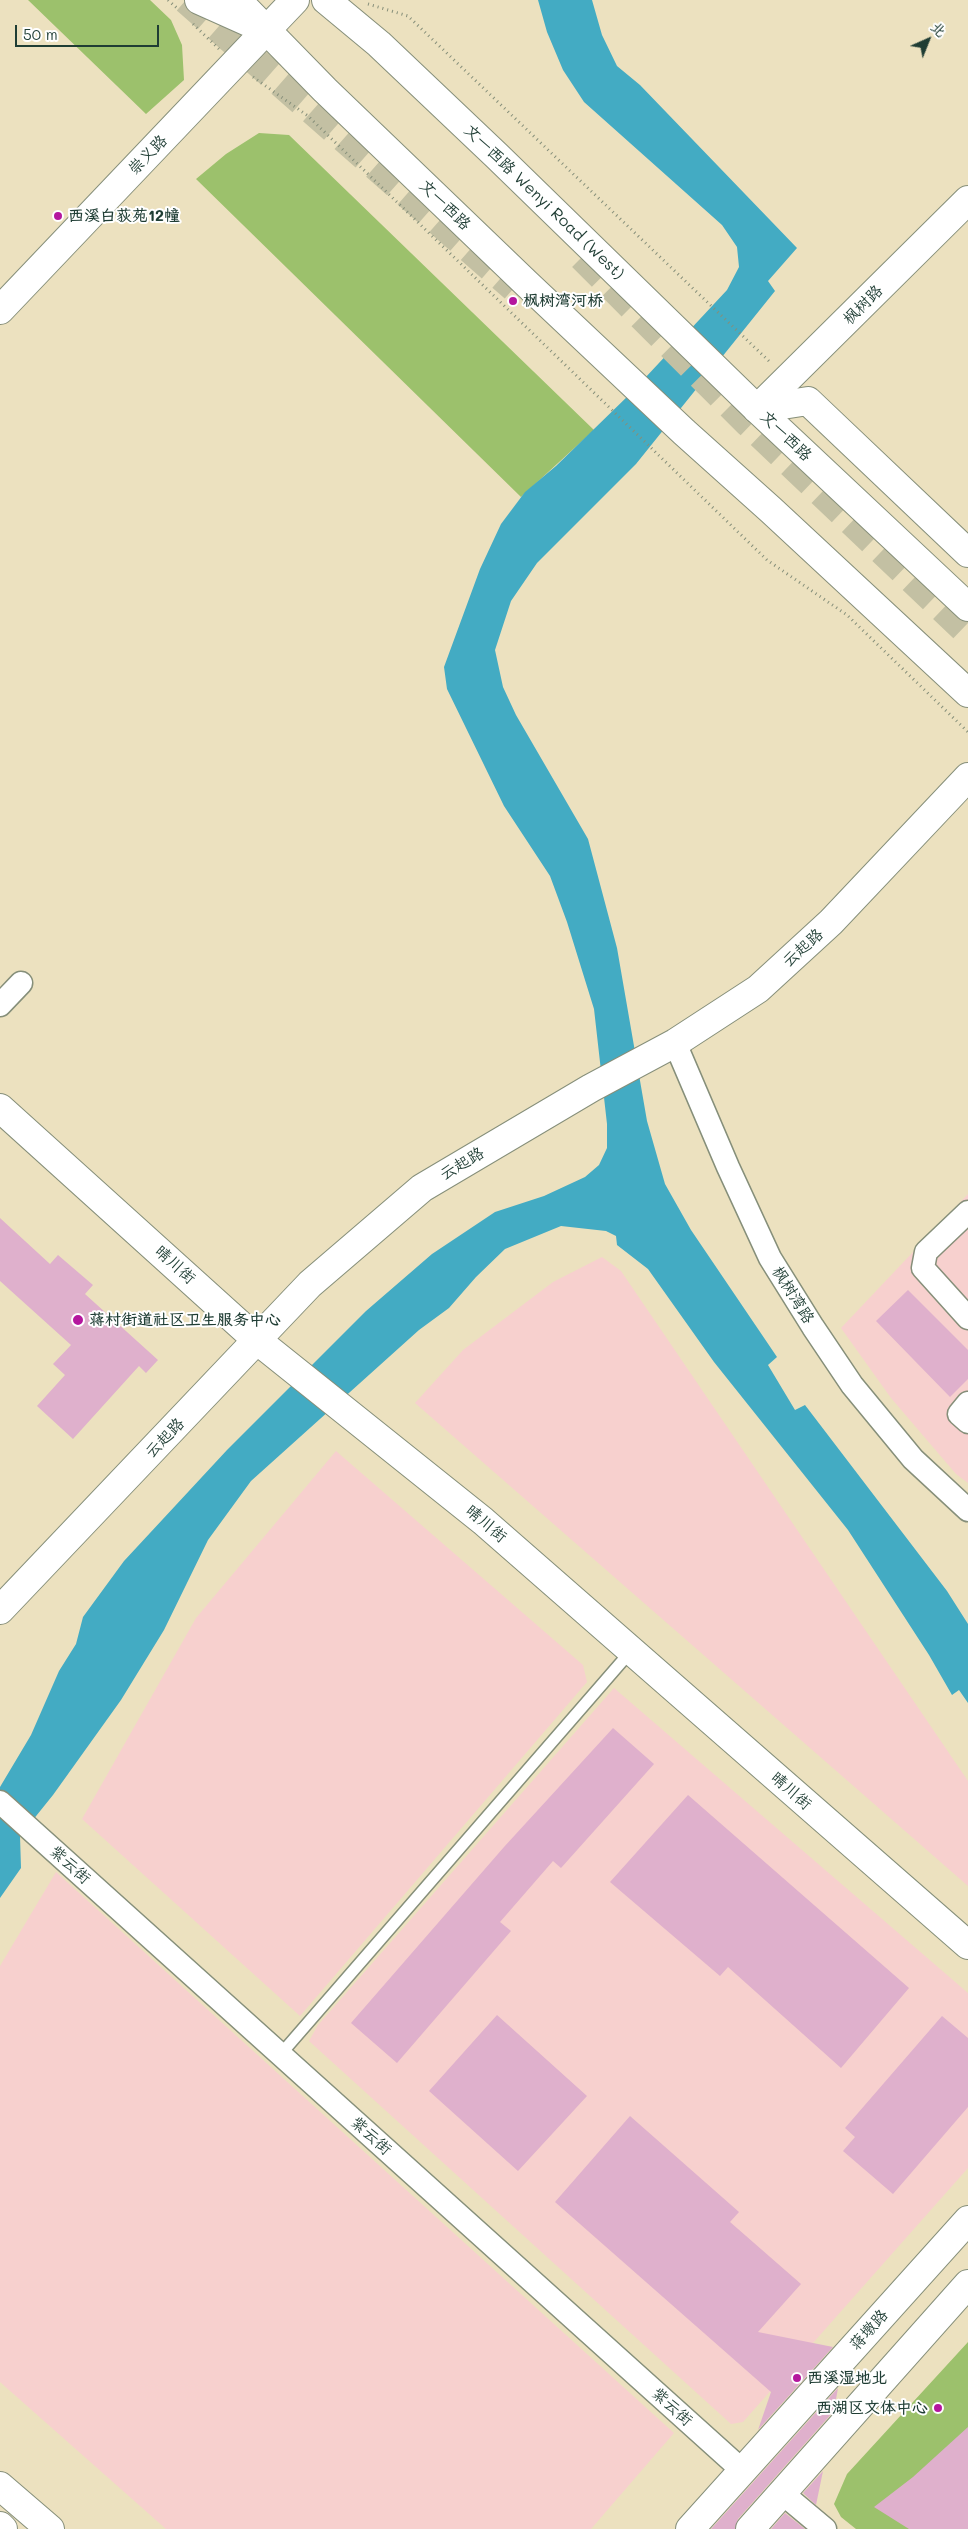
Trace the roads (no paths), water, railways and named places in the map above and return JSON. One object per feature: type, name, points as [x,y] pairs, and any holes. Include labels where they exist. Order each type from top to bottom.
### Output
[{"type":"street","name":"文一西路","points":[[237,0],[332,96],[625,377],[968,694]]},
{"type":"street","name":"崇义路","points":[[0,310],[295,0]]},
{"type":"street","name":"文一西路 Wenyi Road (West)","points":[[326,0],[386,51],[670,322],[757,410]]},
{"type":"street","name":"文一西路","points":[[190,11],[267,30]]},
{"type":"street","name":"枫树路","points":[[757,410],[968,200]]},
{"type":"street","name":"文一西路","points":[[757,410],[808,401],[968,553]]},
{"type":"street","name":"文一西路","points":[[757,410],[968,606]]},
{"type":"street","name":"云起路","points":[[0,1610],[258,1341],[310,1284],[422,1188],[591,1088],[675,1043],[758,989],[831,922],[968,777]]},
{"type":"street","points":[[0,1005],[21,982]]},
{"type":"street","name":"枫树湾路","points":[[675,1043],[728,1167],[770,1258],[852,1385],[913,1459],[968,1510]]},
{"type":"street","name":"晴川街","points":[[0,1108],[258,1341],[483,1521],[968,1945]]},
{"type":"street","points":[[968,1212],[926,1252],[923,1268],[968,1318]]},
{"type":"street","points":[[968,1403],[959,1414],[968,1422]]},
{"type":"street","name":"紫云街","points":[[0,1802],[743,2471]]},
{"type":"street","name":"蒋墩路","points":[[690,2529],[968,2220]]},
{"type":"street","points":[[750,2529],[968,2284]]},
{"type":"street","points":[[0,2486],[50,2529]]},
{"type":"street","points":[[782,2493],[825,2529]]},
{"type":"street","points":[[0,2526],[3,2529]]},
{"type":"lane","points":[[280,2054],[631,1651]]},
{"type":"water","points":[[538,0],[592,0],[602,35],[617,66],[640,85],[797,248],[768,281],[775,291],[636,464],[537,563],[511,601],[495,650],[503,687],[516,715],[588,839],[617,948],[647,1121],[665,1184],[691,1230],[777,1357],[768,1365],[795,1410],[805,1405],[947,1591],[968,1624],[968,1703],[959,1690],[952,1695],[929,1655],[848,1530],[714,1362],[648,1269],[617,1245],[616,1236],[606,1231],[561,1226],[505,1249],[476,1277],[449,1308],[419,1330],[251,1481],[208,1540],[164,1630],[121,1700],[53,1795],[20,1836],[21,1868],[0,1898],[0,1787],[31,1735],[59,1671],[76,1644],[83,1617],[124,1561],[227,1450],[366,1311],[432,1254],[495,1212],[544,1196],[585,1177],[599,1165],[607,1148],[607,1124],[594,1009],[567,922],[550,876],[504,806],[447,689],[444,667],[480,569],[501,524],[525,492],[556,466],[631,393],[727,290],[739,267],[737,247],[722,225],[584,102],[563,70],[547,32]]},
{"type":"tunnel","points":[[186,0],[514,288]]},
{"type":"tunnel","points":[[582,257],[748,423],[968,633]]},
{"type":"place","name":"西溪白荻苑12幢","points":[[58,216]]},
{"type":"place","name":"枫树湾河桥","points":[[513,301]]},
{"type":"place","name":"蒋村街道社区卫生服务中心","points":[[78,1320]]},
{"type":"place","name":"西溪湿地北","points":[[797,2378]]},
{"type":"place","name":"西湖区文体中心","points":[[938,2408]]}]
